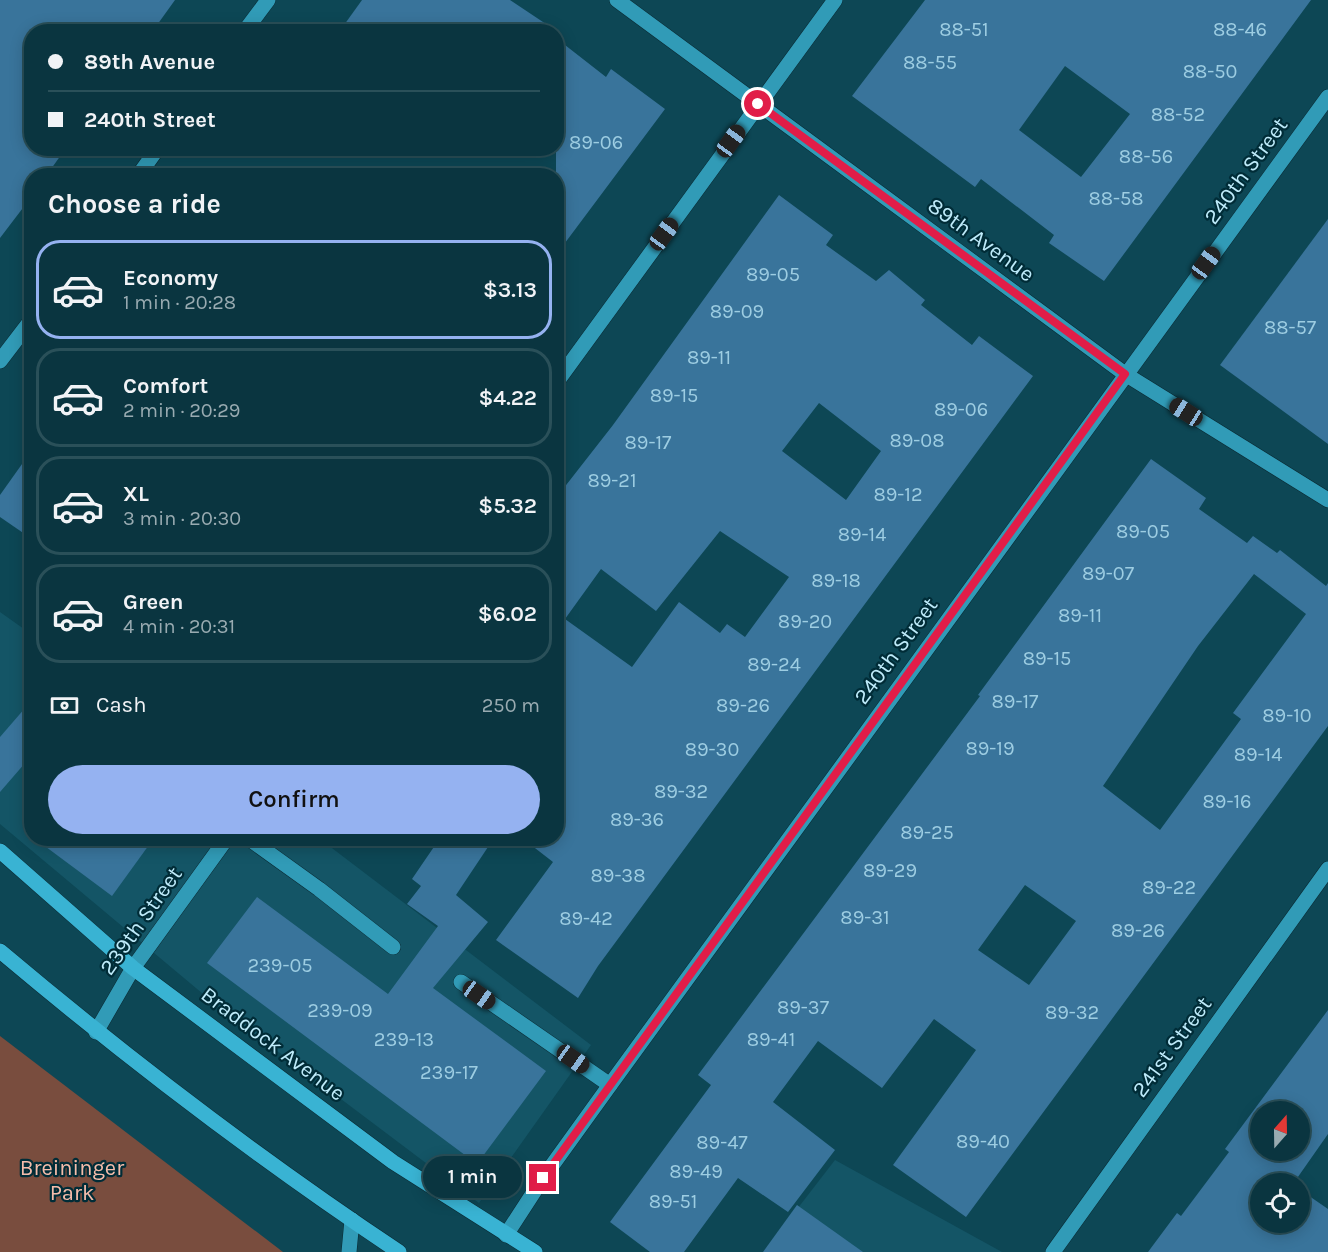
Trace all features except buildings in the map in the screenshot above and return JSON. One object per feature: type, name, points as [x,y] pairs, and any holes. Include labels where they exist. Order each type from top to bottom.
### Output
[{"type":"main road","name":"Braddock Avenue","points":[[0,851],[133,968],[393,1162],[535,1252]]},
{"type":"main road","points":[[0,951],[96,1032],[399,1252]]},
{"type":"street","points":[[250,24],[268,0]]},
{"type":"street","name":"89th Avenue","points":[[617,0],[1125,374],[1328,500]]},
{"type":"street","points":[[564,372],[835,0]]},
{"type":"street","name":"240th Street","points":[[506,1235],[543,1178],[610,1085],[1328,97]]},
{"type":"street","points":[[0,361],[24,330]]},
{"type":"street","name":"239th Street","points":[[96,1032],[133,968],[221,846]]},
{"type":"street","points":[[259,846],[393,947]]},
{"type":"street","name":"241st Street","points":[[1053,1252],[1328,869]]},
{"type":"street","points":[[461,982],[610,1085]]},
{"type":"street","points":[[349,1252],[352,1220]]},
{"type":"shaded area","points":[[0,612],[24,629],[24,844],[0,824]]},
{"type":"shaded area","points":[[26,846],[329,846],[591,1045],[479,1203],[215,1004]]},
{"type":"shaded area","points":[[835,1160],[1002,1252],[764,1252]]},
{"type":"green space","name":"Breininger Park","points":[[0,1036],[283,1252],[0,1252]]},
{"type":"route","points":[[543,1178],[1125,374],[758,104]]}]
